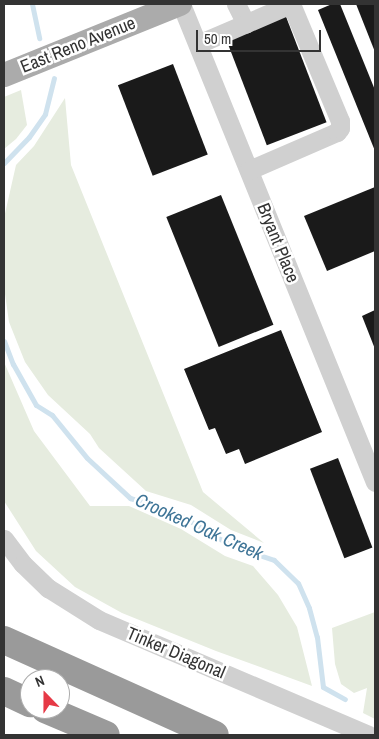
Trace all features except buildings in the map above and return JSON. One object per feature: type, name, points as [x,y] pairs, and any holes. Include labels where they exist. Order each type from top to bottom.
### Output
[{"type":"highway","points":[[4,640],[215,735]]},
{"type":"highway","points":[[4,691],[20,698]]},
{"type":"highway","points":[[68,719],[106,735]]},
{"type":"main road","name":"East Reno Avenue","points":[[4,75],[172,5]]},
{"type":"street","points":[[236,4],[246,24]]},
{"type":"street","points":[[198,44],[291,4],[340,121],[340,128],[337,132],[249,170]]},
{"type":"street","name":"Bryant Place","points":[[172,5],[198,44],[249,170],[369,446],[375,482]]},
{"type":"street","name":"Tinker Diagonal","points":[[4,539],[23,564],[48,588],[92,617],[369,735]]},
{"type":"shaded area","points":[[21,90],[27,125],[16,139],[4,149],[4,97]]},
{"type":"shaded area","points":[[65,98],[71,165],[203,492],[264,543],[231,530],[191,505],[146,491],[99,448],[90,434],[48,395],[25,362],[9,322],[4,287],[4,218],[16,165],[34,146]]},
{"type":"shaded area","points":[[4,362],[34,431],[90,506],[129,506],[181,529],[225,556],[253,566],[278,595],[297,627],[312,686],[216,651],[122,613],[75,587],[36,551],[4,501]]},
{"type":"shaded area","points":[[375,612],[375,719],[363,713],[367,688],[354,693],[341,684],[335,664],[332,628]]},
{"type":"waterway","name":"Crooked Oak Creek","points":[[32,4],[39,38]]},
{"type":"waterway","name":"Crooked Oak Creek","points":[[4,163],[29,137],[45,114],[54,78]]},
{"type":"waterway","name":"Crooked Oak Creek","points":[[4,341],[13,364],[36,405],[52,415],[87,458],[130,498],[175,512],[232,546],[274,560],[298,583],[309,608],[317,637],[323,687],[345,699]]}]
